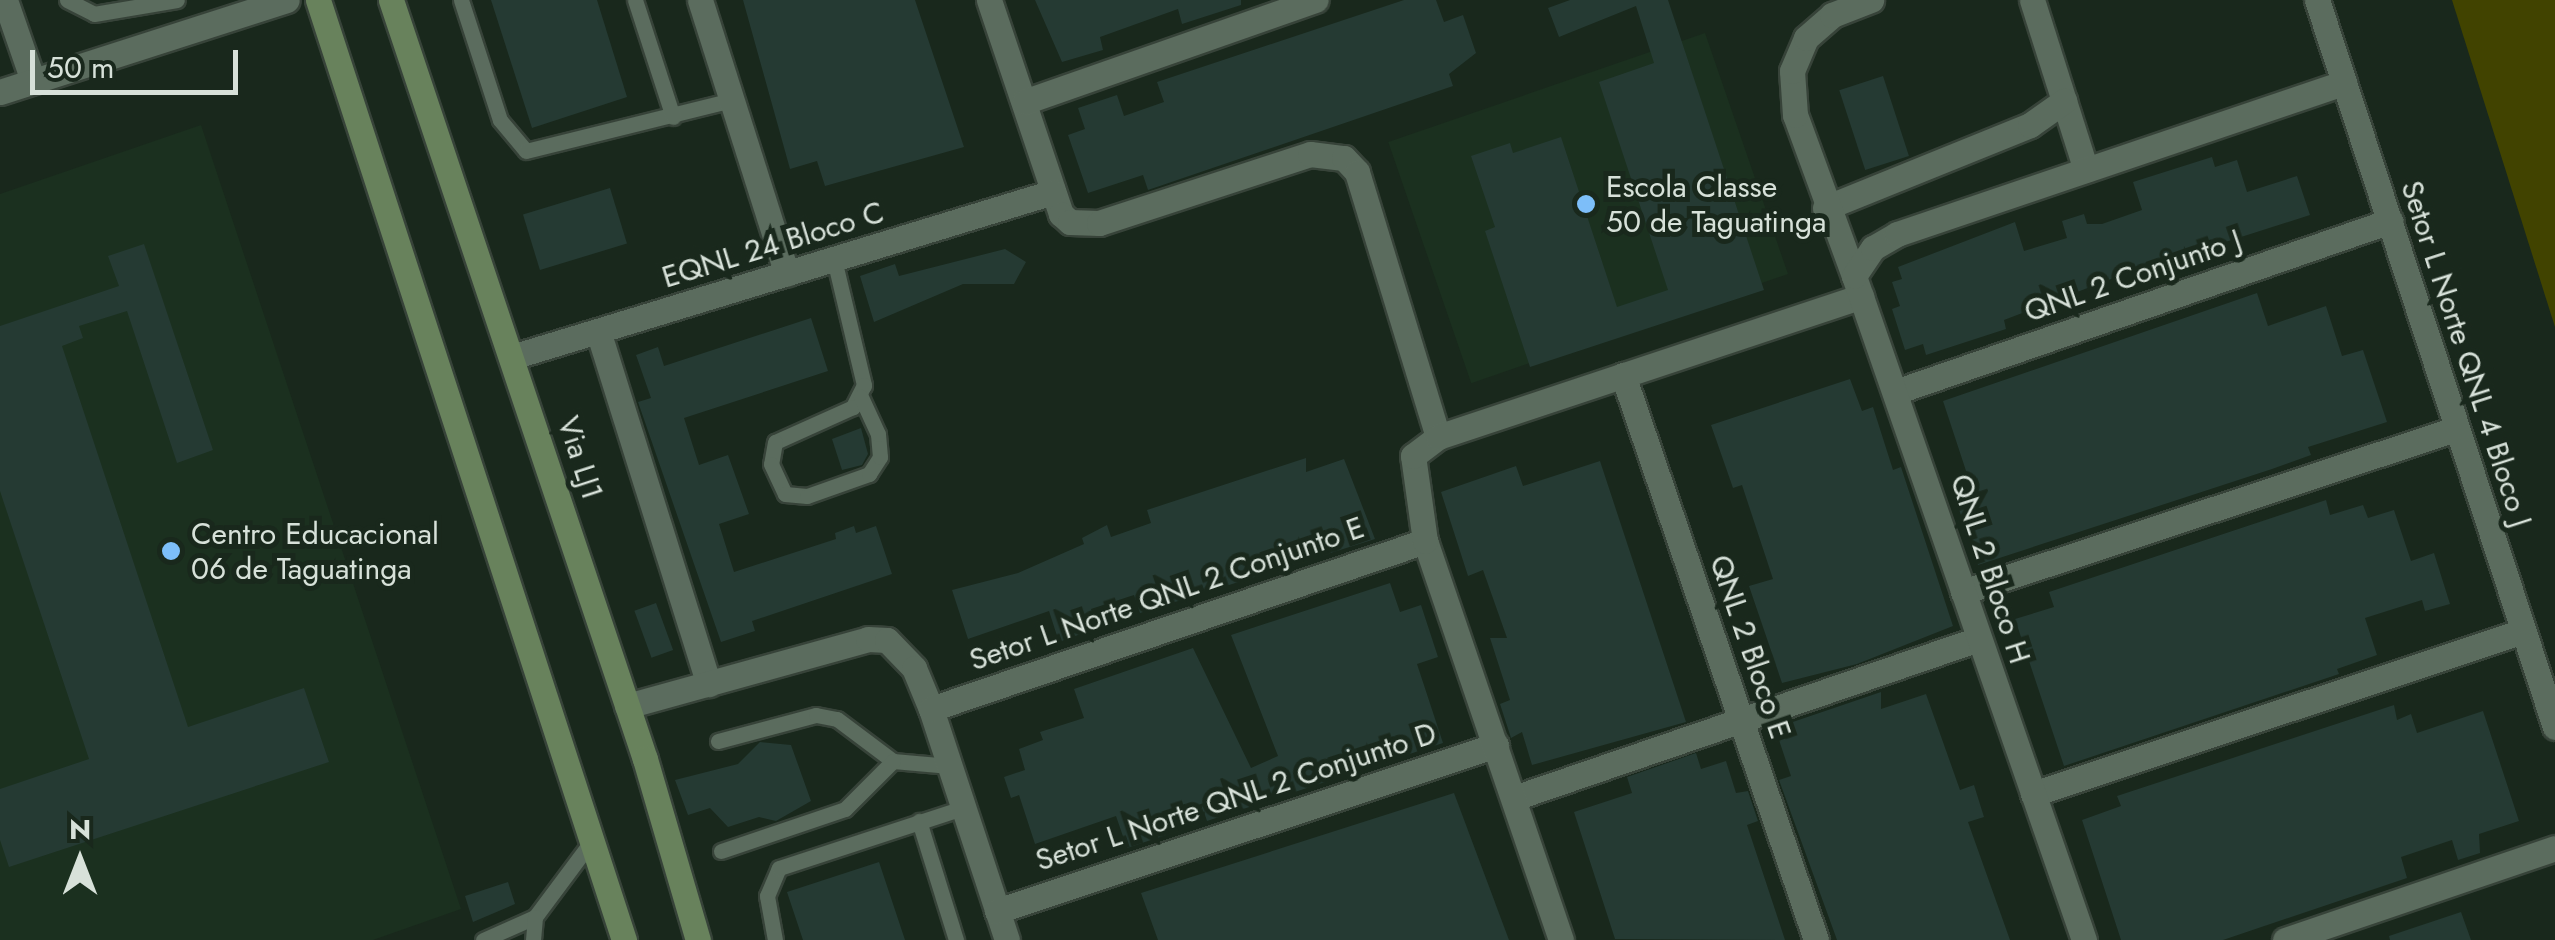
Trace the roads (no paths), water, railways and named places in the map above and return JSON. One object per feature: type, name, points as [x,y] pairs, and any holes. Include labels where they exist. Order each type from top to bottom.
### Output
[{"type":"main road","points":[[318,0],[624,940]]},
{"type":"main road","name":"Via LJ1","points":[[390,0],[627,706],[698,940]]},
{"type":"street","points":[[5,0],[33,81]]},
{"type":"street","points":[[0,92],[286,0]]},
{"type":"street","points":[[700,0],[788,274]]},
{"type":"street","points":[[989,0],[1053,192],[1070,222],[1099,224],[1310,154],[1344,158],[1356,172],[1429,441]]},
{"type":"street","points":[[1024,102],[1316,0]]},
{"type":"street","name":"QNL 2 Bloco H","points":[[1871,0],[1832,15],[1806,38],[1792,71],[1795,116],[1826,208],[1898,391],[2084,940]]},
{"type":"street","points":[[2032,0],[2086,170]]},
{"type":"street","name":"Setor L Norte QNL 4 Bloco J","points":[[2317,0],[2555,728]]},
{"type":"street","points":[[1560,940],[1425,541],[1411,466],[1429,441],[1623,375],[1858,286],[1873,248],[1897,234],[2344,83]]},
{"type":"street","points":[[1826,208],[2030,126],[2064,101]]},
{"type":"street","name":"EQNL 24 Bloco C","points":[[512,357],[598,334],[1053,192]]},
{"type":"street","name":"QNL 2 Conjunto J","points":[[1898,391],[2390,221]]},
{"type":"street","points":[[598,334],[709,684]]},
{"type":"street","name":"QNL 2 Bloco E","points":[[1623,375],[1816,940]]},
{"type":"street","points":[[1964,592],[2455,429]]},
{"type":"street","name":"Setor L Norte QNL 2 Conjunto E","points":[[931,709],[1425,541]]},
{"type":"street","points":[[2034,794],[2523,632]]},
{"type":"street","points":[[627,706],[868,639],[900,650],[931,709],[1007,940]]},
{"type":"street","points":[[1514,798],[1979,639]]},
{"type":"street","name":"Setor L Norte QNL 2 Conjunto D","points":[[997,911],[1496,745]]},
{"type":"street","points":[[2285,940],[2555,848]]},
{"type":"lane","points":[[67,0],[94,14],[177,0]]},
{"type":"lane","points":[[461,0],[500,120],[526,151],[732,100]]},
{"type":"lane","points":[[635,0],[672,117]]},
{"type":"lane","points":[[834,259],[862,366],[861,397],[878,434],[880,457],[869,474],[806,496],[785,494],[771,464],[774,442],[834,418],[861,397]]},
{"type":"lane","points":[[718,742],[816,715],[837,719],[892,761],[950,766]]},
{"type":"lane","points":[[721,851],[845,808],[892,761]]},
{"type":"lane","points":[[776,940],[768,896],[778,868],[963,808]]},
{"type":"lane","points":[[919,822],[956,940]]},
{"type":"lane","points":[[533,940],[536,917],[590,842]]},
{"type":"lane","points":[[483,940],[536,917]]},
{"type":"place","name":"Escola Classe 50 de Taguatinga","points":[[1586,204]]},
{"type":"place","name":"Centro Educacional 06 de Taguatinga","points":[[171,551]]}]
